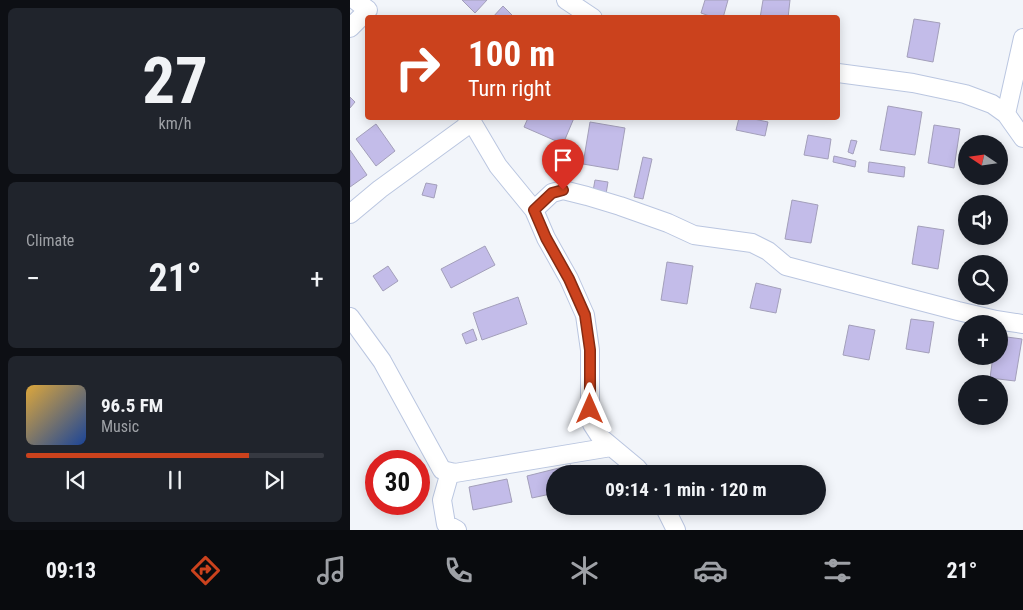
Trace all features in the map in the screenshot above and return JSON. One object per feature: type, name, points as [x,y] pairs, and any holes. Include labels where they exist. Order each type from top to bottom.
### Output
[{"type":"street","points":[[566,0],[589,15]]},
{"type":"street","points":[[350,28],[370,7]]},
{"type":"street","points":[[1006,114],[1023,38]]},
{"type":"street","points":[[840,73],[965,94],[992,104],[1006,114],[1023,138]]},
{"type":"street","points":[[350,214],[380,188],[470,120],[498,166],[534,210],[546,238],[569,279],[585,315],[590,350],[590,409],[592,424],[601,438],[633,465]]},
{"type":"street","points":[[534,210],[552,193],[563,190],[588,196],[668,223],[694,236],[752,244],[768,251],[786,266],[958,311],[1023,324]]},
{"type":"street","points":[[350,317],[382,361],[442,470],[455,473],[611,447]]},
{"type":"street","points":[[450,472],[442,500],[446,524],[457,530]]},
{"type":"street","points":[[668,515],[676,530]]},
{"type":"building","points":[[462,0],[487,0],[475,13]]},
{"type":"building","points":[[705,0],[728,0],[724,15],[707,15],[701,13]]},
{"type":"building","points":[[763,0],[790,0],[788,15],[760,15]]},
{"type":"building","points":[[503,6],[512,15],[495,15]]},
{"type":"building","points":[[914,19],[940,23],[933,62],[907,57]]},
{"type":"building","points":[[350,97],[355,102],[350,108]]},
{"type":"building","points":[[888,106],[922,112],[915,155],[880,150]]},
{"type":"building","points":[[527,120],[573,120],[563,144],[524,127]]},
{"type":"building","points":[[738,120],[768,122],[765,136],[736,130]]},
{"type":"building","points":[[590,122],[625,128],[618,170],[583,164]]},
{"type":"building","points":[[376,124],[395,151],[376,166],[356,139]]},
{"type":"building","points":[[934,125],[960,129],[954,168],[928,163]]},
{"type":"building","points":[[808,135],[831,139],[828,159],[804,155]]},
{"type":"building","points":[[851,140],[857,141],[853,154],[848,152]]},
{"type":"building","points":[[350,150],[367,175],[350,187]]},
{"type":"building","points":[[834,156],[856,161],[855,167],[833,162]]},
{"type":"building","points":[[643,157],[652,159],[643,199],[634,197]]},
{"type":"building","points":[[869,162],[905,167],[904,177],[868,172]]},
{"type":"building","points":[[595,180],[608,182],[606,194],[593,191]]},
{"type":"building","points":[[426,183],[437,185],[434,198],[422,195]]},
{"type":"building","points":[[792,200],[818,205],[811,243],[785,239]]},
{"type":"building","points":[[918,226],[944,230],[938,269],[912,264]]},
{"type":"building","points":[[485,246],[495,265],[451,288],[441,269]]},
{"type":"building","points":[[667,262],[693,266],[687,304],[661,300]]},
{"type":"building","points":[[388,266],[398,281],[383,291],[373,276]]},
{"type":"building","points":[[756,283],[781,289],[776,313],[750,308]]},
{"type":"building","points":[[518,297],[527,324],[482,340],[473,313]]},
{"type":"building","points":[[911,319],[934,322],[929,353],[906,349]]},
{"type":"building","points":[[849,325],[875,330],[869,360],[843,355]]},
{"type":"building","points":[[473,329],[477,340],[466,344],[462,334]]},
{"type":"building","points":[[1008,337],[1022,339],[1015,381],[1008,380],[1008,375],[990,375],[992,365],[1008,365]]},
{"type":"building","points":[[546,471],[546,495],[532,498],[527,476]]},
{"type":"building","points":[[507,479],[512,502],[473,510],[469,487]]},
{"type":"route","points":[[563,190],[552,193],[534,210],[585,315],[590,350],[590,409]]}]
